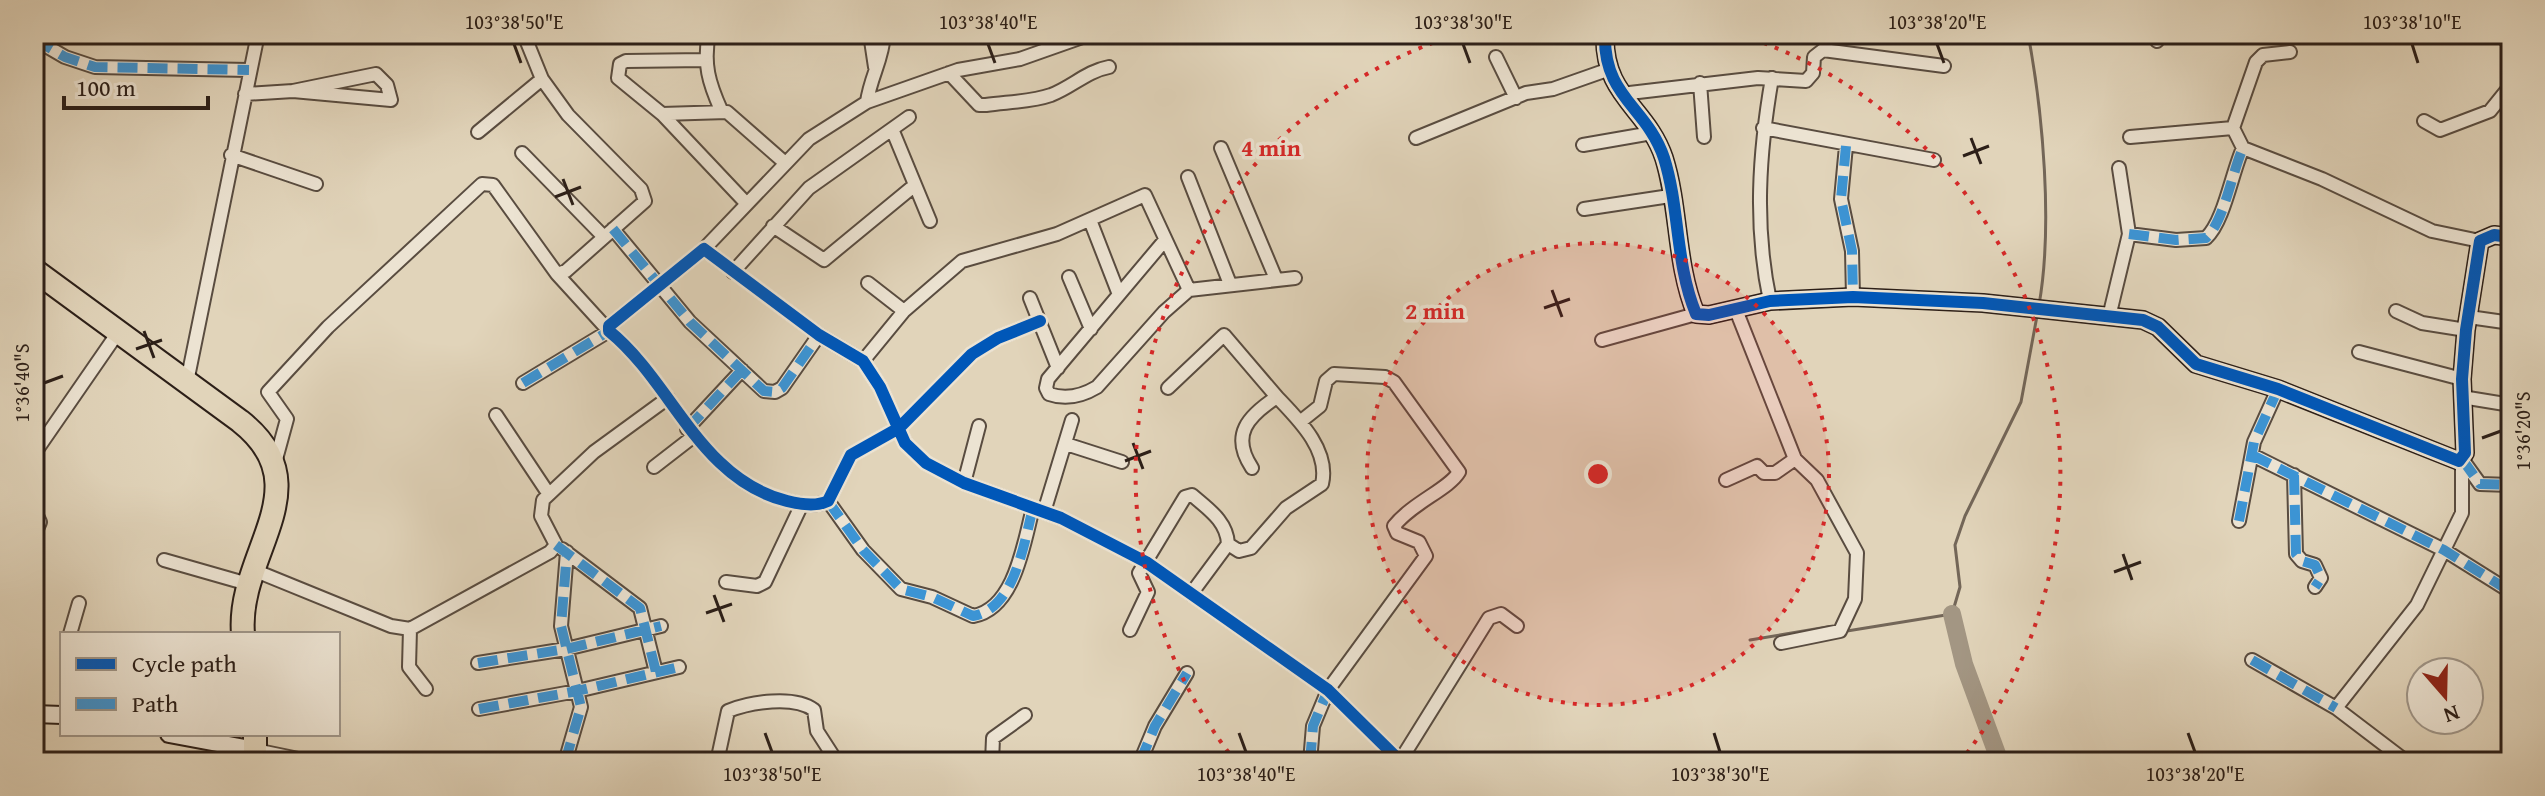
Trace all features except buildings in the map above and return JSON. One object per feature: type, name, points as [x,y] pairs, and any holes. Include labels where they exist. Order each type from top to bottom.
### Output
[{"type":"highway","points":[[34,270],[258,436],[275,463],[279,480],[274,515],[249,576],[243,632]]},
{"type":"street","points":[[187,382],[258,34]]},
{"type":"street","points":[[709,34],[705,60],[708,82],[721,110]]},
{"type":"street","points":[[870,34],[876,70]]},
{"type":"street","points":[[867,102],[870,78],[876,70],[884,34]]},
{"type":"street","points":[[609,331],[609,326],[704,249],[809,139],[867,102],[949,73],[1020,59],[1091,34]]},
{"type":"street","points":[[1605,34],[1607,70],[1621,94],[1652,133],[1664,158],[1683,284],[1696,314]]},
{"type":"street","points":[[2499,34],[2511,45]]},
{"type":"street","points":[[34,39],[65,57],[95,67],[249,70]]},
{"type":"street","points":[[527,42],[542,79],[568,115],[645,197],[566,271],[557,274]]},
{"type":"street","points":[[1621,94],[1700,83],[1772,78],[1806,81],[1813,73],[1816,53],[1823,50],[1944,66]]},
{"type":"street","points":[[2290,52],[2259,58],[2233,128],[2243,148],[2322,179],[2432,231],[2480,241],[2494,235],[2511,237]]},
{"type":"street","points":[[1496,57],[1516,98]]},
{"type":"street","points":[[705,60],[626,61],[620,64],[618,78],[662,114],[746,203]]},
{"type":"street","points":[[949,73],[979,105],[986,105],[1037,100],[1065,89],[1093,70],[1109,67]]},
{"type":"street","points":[[1416,138],[1516,98],[1607,70]]},
{"type":"street","points":[[245,94],[293,91],[376,74],[387,85],[391,100],[293,91]]},
{"type":"street","points":[[1770,301],[1760,255],[1759,187],[1763,128],[1772,78]]},
{"type":"street","points":[[478,132],[542,79]]},
{"type":"street","points":[[1700,83],[1704,137]]},
{"type":"street","points":[[2424,121],[2440,130],[2490,111],[2511,85]]},
{"type":"street","points":[[662,114],[727,112],[784,162]]},
{"type":"street","points":[[733,272],[809,188],[909,117]]},
{"type":"street","points":[[1763,128],[1846,146],[1934,160]]},
{"type":"street","points":[[2130,137],[2233,128]]},
{"type":"street","points":[[892,129],[930,221]]},
{"type":"street","points":[[1583,145],[1652,133]]},
{"type":"street","points":[[1846,146],[1841,199],[1852,251],[1853,297]]},
{"type":"street","points":[[1221,148],[1276,279]]},
{"type":"street","points":[[2129,234],[2176,240],[2206,238],[2215,228],[2232,172],[2243,148]]},
{"type":"street","points":[[522,153],[608,232],[660,284],[690,322],[764,391],[775,392],[782,388],[819,335]]},
{"type":"street","points":[[231,155],[316,184]]},
{"type":"street","points":[[2109,317],[2129,234],[2119,168]]},
{"type":"street","points":[[1188,177],[1230,284]]},
{"type":"street","points":[[275,463],[287,419],[268,392],[328,327],[482,184],[493,185],[557,274],[668,398],[690,432],[758,492],[802,504],[828,501]]},
{"type":"street","points":[[773,226],[824,260],[915,185]]},
{"type":"street","points":[[863,361],[904,311],[962,261],[1057,234],[1145,195],[1189,290]]},
{"type":"street","points":[[1584,209],[1670,196]]},
{"type":"street","points":[[1090,220],[1118,292]]},
{"type":"street","points":[[1165,240],[1118,292],[1048,379],[1046,388],[1049,394],[1086,394],[1097,387],[1164,312],[1189,290],[1295,278]]},
{"type":"street","points":[[2336,708],[2417,605],[2462,513],[2462,459],[2465,453],[2462,379],[2480,241]]},
{"type":"street","points":[[704,249],[819,335],[863,361],[880,387],[905,443],[926,463],[964,483],[1106,539],[1146,562],[1328,690],[1400,761],[1489,618],[1501,614],[1517,626]]},
{"type":"street","points":[[1069,277],[1091,329]]},
{"type":"street","points":[[868,283],[904,311]]},
{"type":"street","points":[[1602,340],[1696,314],[1736,310],[1770,301],[1853,297],[2039,310],[2151,322],[2188,360],[2278,389],[2450,460],[2462,459]]},
{"type":"street","points":[[1030,298],[1058,368]]},
{"type":"street","points":[[1736,310],[1795,459],[1817,480],[1849,533],[1857,553],[1859,578],[1855,599],[1840,631],[1781,643]]},
{"type":"street","points":[[2396,311],[2422,323],[2511,323]]},
{"type":"street","points":[[828,501],[851,455],[899,428],[972,354],[1040,321]]},
{"type":"street","points":[[34,454],[119,331]]},
{"type":"street","points":[[523,383],[609,331]]},
{"type":"street","points":[[1168,388],[1224,335],[1300,422],[1321,458],[1322,484],[1286,508],[1251,548],[1239,551],[1228,544]]},
{"type":"street","points":[[2359,352],[2462,379]]},
{"type":"street","points":[[654,467],[690,432],[742,370]]},
{"type":"street","points":[[1300,422],[1320,406],[1326,381],[1334,374],[1385,377],[1401,390],[1459,472],[1455,479],[1420,500],[1394,526],[1397,533],[1419,542],[1426,556],[1424,563],[1328,690],[1313,726],[1310,762]]},
{"type":"street","points":[[2239,521],[2252,455],[2278,389]]},
{"type":"street","points":[[1252,468],[1241,449],[1244,430],[1255,413],[1277,397]]},
{"type":"street","points":[[2462,397],[2511,405]]},
{"type":"street","points":[[656,672],[640,608],[561,549],[541,516],[543,500],[548,493],[616,435],[668,398]]},
{"type":"street","points":[[496,415],[548,493]]},
{"type":"street","points":[[828,501],[863,550],[901,589],[932,597],[973,616],[989,611],[1005,594],[1066,444],[1072,420]]},
{"type":"street","points":[[964,483],[979,426]]},
{"type":"street","points":[[1066,444],[1122,462]]},
{"type":"street","points":[[2252,455],[2444,550],[2511,592]]},
{"type":"street","points":[[1726,480],[1759,466],[1764,473],[1775,473],[1795,459]]},
{"type":"street","points":[[2462,459],[2480,484],[2511,485]]},
{"type":"street","points":[[2294,475],[2296,554],[2318,568],[2321,578],[2315,587]]},
{"type":"street","points":[[1130,630],[1148,592],[1139,573],[1188,495],[1218,517],[1226,530],[1228,544],[1191,594]]},
{"type":"street","points":[[726,582],[757,586],[765,582],[802,504]]},
{"type":"street","points":[[34,509],[40,522],[34,536]]},
{"type":"street","points":[[164,560],[249,576],[391,626],[410,629],[550,552],[561,549]]},
{"type":"street","points":[[561,549],[561,617],[581,717],[565,762]]},
{"type":"street","points":[[71,632],[79,603]]},
{"type":"street","points":[[478,663],[566,649],[661,626]]},
{"type":"street","points":[[410,629],[409,667],[426,689]]},
{"type":"street","points":[[2252,660],[2336,708],[2407,762]]},
{"type":"street","points":[[479,709],[577,691],[679,667]]},
{"type":"street","points":[[1140,762],[1155,726],[1187,673]]},
{"type":"street","points":[[717,762],[728,711],[770,703],[808,706],[814,710],[817,731],[837,762]]},
{"type":"street","points":[[34,714],[60,712]]},
{"type":"street","points":[[992,762],[993,738],[1025,715]]},
{"type":"street","points":[[180,736],[313,762]]},
{"type":"waterway","points":[[2028,34],[2042,134],[2046,205],[2039,305]]},
{"type":"waterway","points":[[1847,631],[1952,614],[1960,587],[1955,545],[1965,516],[2021,402],[2037,316]]},
{"type":"waterway","points":[[1952,614],[1964,664],[2000,762]]},
{"type":"waterway","points":[[1750,640],[1833,626]]},
{"type":"marked path","points":[[34,39],[65,57],[95,67],[249,70]]},
{"type":"marked path","points":[[1846,146],[1841,199],[1852,251],[1853,297]]},
{"type":"marked path","points":[[2129,234],[2176,240],[2206,238],[2223,209],[2243,148]]},
{"type":"marked path","points":[[613,229],[690,322],[764,391],[775,392],[782,388],[819,335]]},
{"type":"marked path","points":[[523,383],[609,331]]},
{"type":"marked path","points":[[687,429],[742,370]]},
{"type":"marked path","points":[[2239,521],[2254,442],[2278,389]]},
{"type":"marked path","points":[[2252,455],[2444,550],[2511,592]]},
{"type":"marked path","points":[[2462,459],[2480,484],[2511,485]]},
{"type":"marked path","points":[[2294,475],[2296,554],[2302,561],[2315,565],[2321,578],[2315,587]]},
{"type":"marked path","points":[[828,501],[863,550],[901,589],[932,597],[973,616],[987,611],[1008,588],[1021,555],[1033,508]]},
{"type":"marked path","points":[[556,545],[640,608],[656,672]]},
{"type":"marked path","points":[[565,762],[581,707],[561,626],[567,552]]},
{"type":"marked path","points":[[478,663],[566,649],[661,626]]},
{"type":"marked path","points":[[2252,660],[2336,708]]},
{"type":"marked path","points":[[479,709],[577,691],[679,667]]},
{"type":"marked path","points":[[1140,762],[1155,726],[1187,673]]},
{"type":"marked path","points":[[1310,762],[1313,726],[1328,690]]},
{"type":"cycle path","points":[[1605,34],[1611,73],[1657,141],[1664,158],[1684,275],[1696,314],[1709,315],[1770,301],[1853,297],[1983,303],[2143,320],[2158,327],[2196,364],[2278,389],[2459,461],[2465,453],[2462,379],[2466,330],[2480,241],[2494,235],[2511,237]]},
{"type":"cycle path","points":[[1040,321],[998,338],[972,354],[899,428],[851,455],[828,501],[813,504],[787,501],[757,490],[731,472],[709,451],[651,376],[609,331],[609,326],[704,249],[819,335],[863,361],[880,387],[905,443],[926,463],[964,483],[1061,518],[1146,562],[1328,690],[1401,762]]}]
